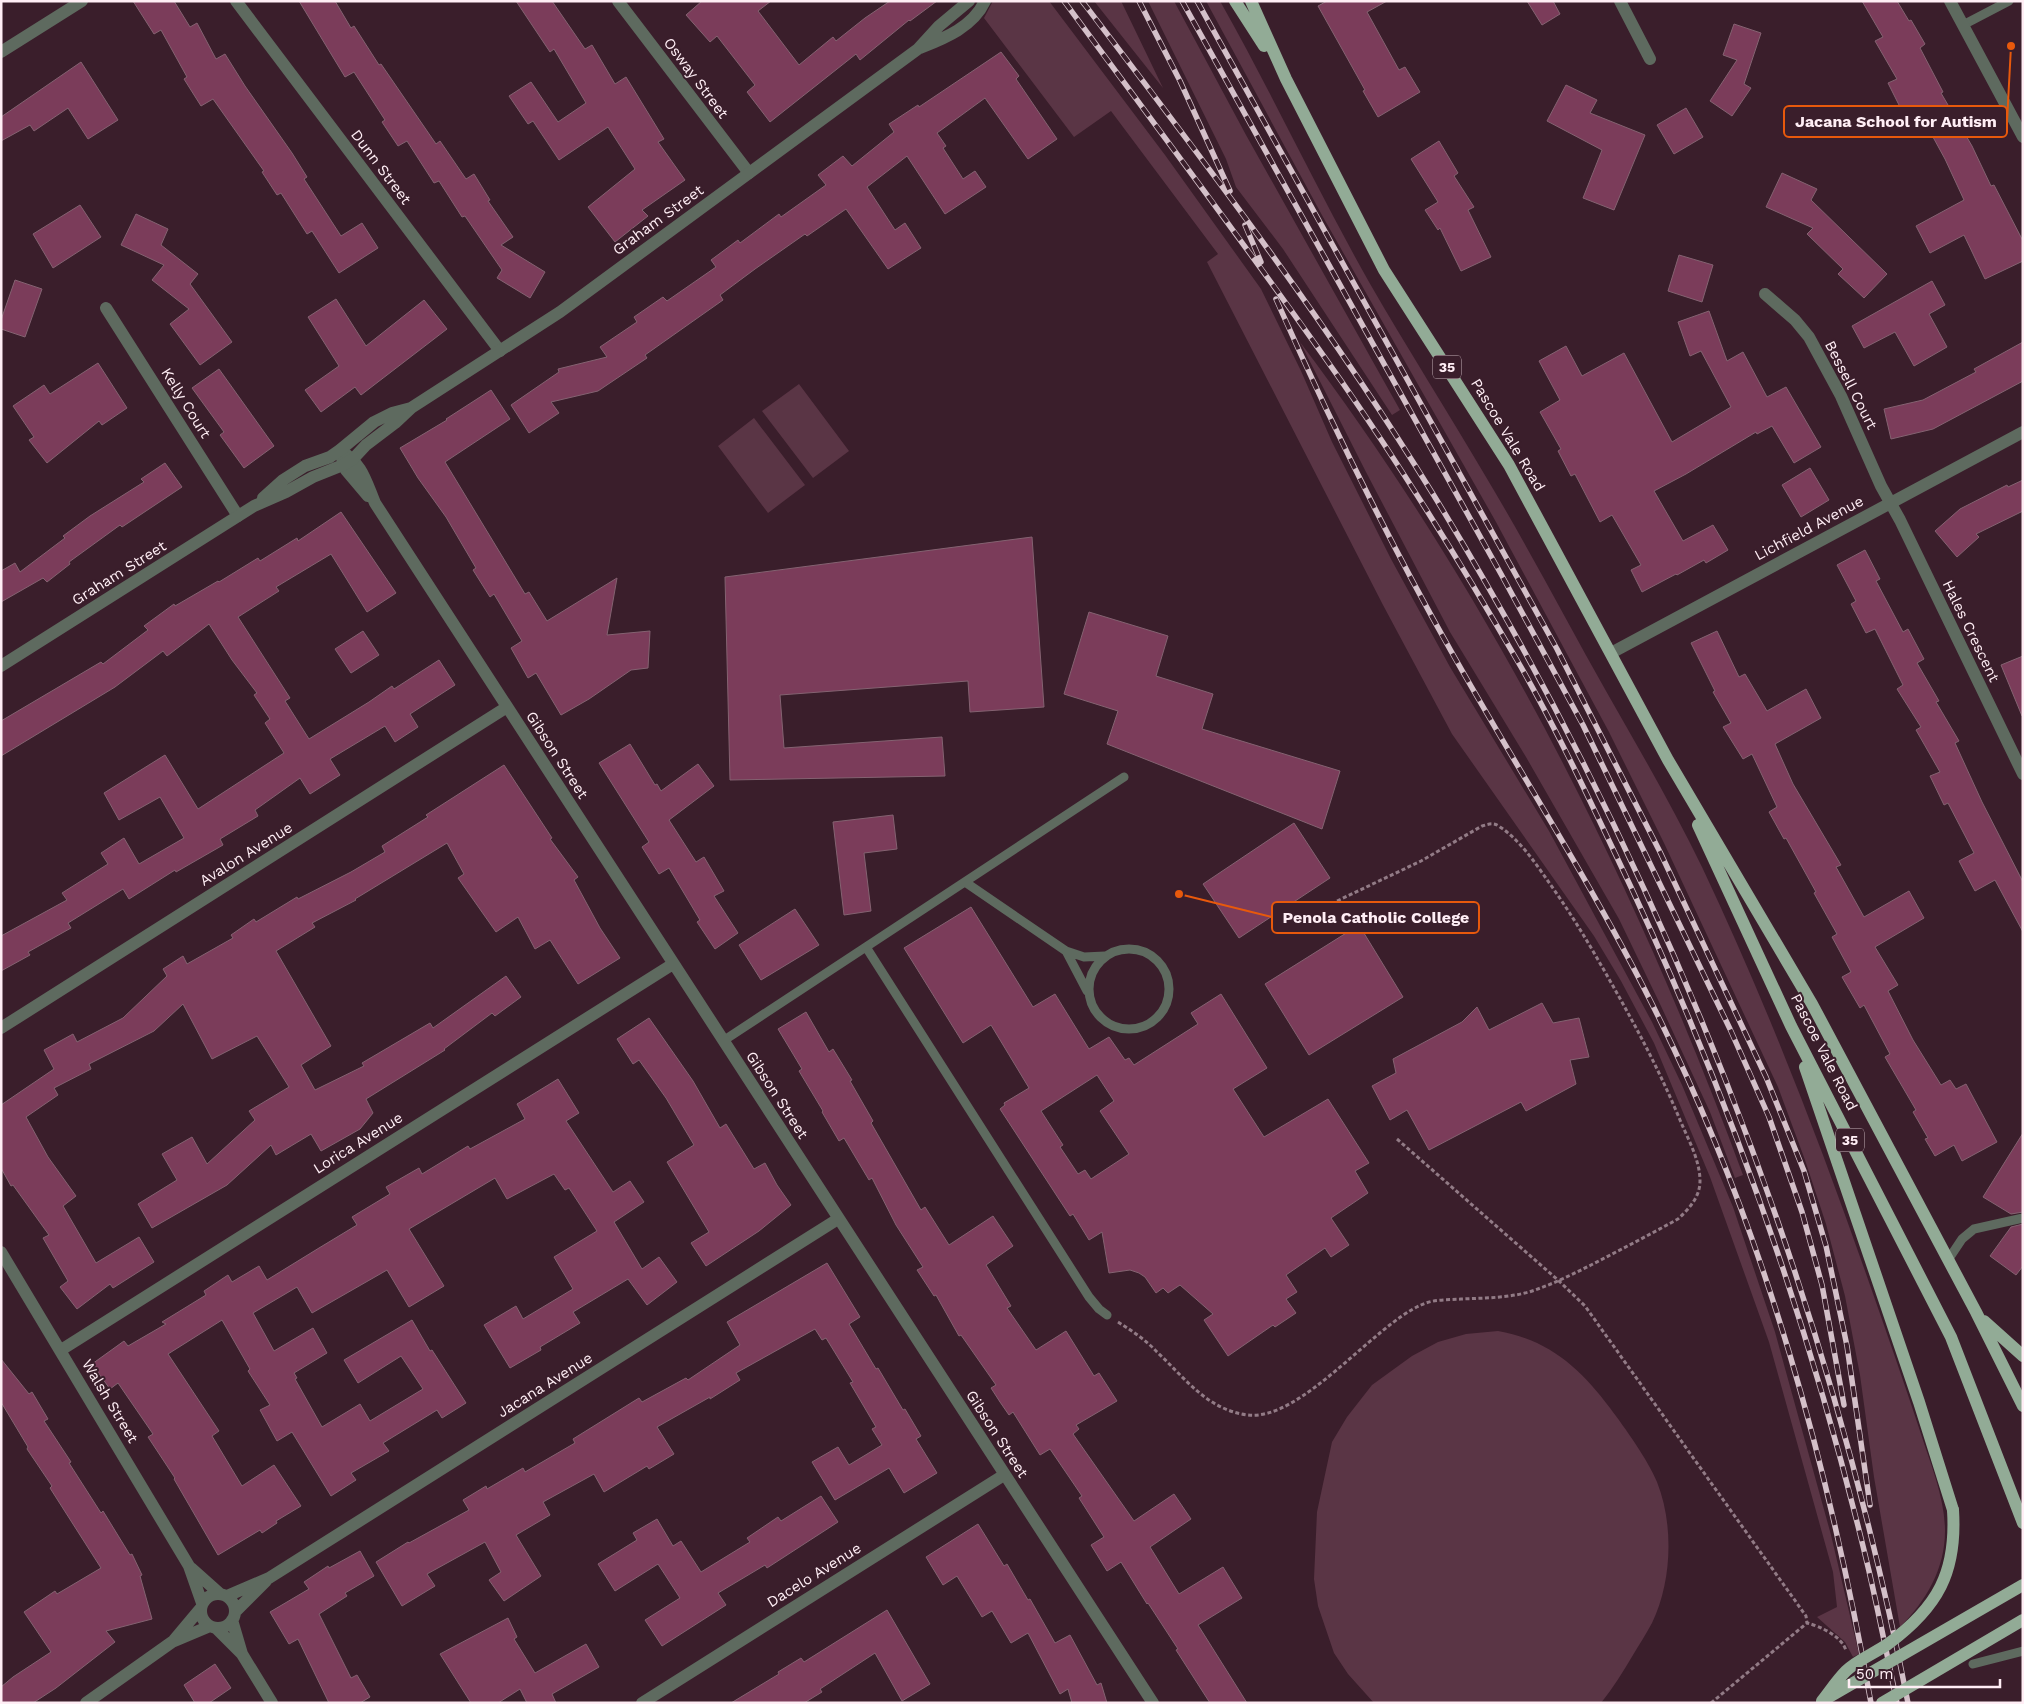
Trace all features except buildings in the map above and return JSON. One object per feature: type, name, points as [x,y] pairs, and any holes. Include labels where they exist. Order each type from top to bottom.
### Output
[{"type":"main road","name":"Pascoe Vale Road","points":[[1235,1],[1286,79]]},
{"type":"main road","name":"Pascoe Vale Road","points":[[1251,1],[1286,79],[1384,270],[1509,466],[1668,760],[1812,1004],[1976,1312],[2023,1406]]},
{"type":"main road","name":"Pascoe Vale Road","points":[[1668,760],[1791,1026],[1951,1337],[2023,1523]]},
{"type":"main road","points":[[1791,1026],[1920,1402],[1953,1510],[1954,1531],[1953,1555],[1945,1577],[1934,1599],[1924,1612],[1906,1630],[1846,1670],[1821,1702]]},
{"type":"main road","points":[[1976,1312],[2023,1356]]},
{"type":"main road","points":[[1821,1702],[2023,1585]]},
{"type":"main road","points":[[1882,1703],[2023,1620]]},
{"type":"street","points":[[1,52],[82,1]]},
{"type":"street","name":"Dunn Street","points":[[236,1],[500,351]]},
{"type":"street","name":"Osway Street","points":[[618,1],[749,173]]},
{"type":"street","points":[[918,49],[939,26],[969,1]]},
{"type":"street","points":[[918,49],[948,37],[972,20],[981,10],[985,1]]},
{"type":"street","points":[[1620,1],[1650,58]]},
{"type":"street","points":[[1950,1],[2023,137]]},
{"type":"street","name":"Graham Street","points":[[3,662],[254,506],[286,492],[312,477],[348,462],[411,408],[560,312],[918,49]]},
{"type":"street","name":"Bessell Court","points":[[1765,294],[1795,320],[1810,337],[1841,396],[1890,503]]},
{"type":"street","name":"Kelly Court","points":[[106,308],[238,516]]},
{"type":"street","name":"Graham Street","points":[[254,506],[283,480],[305,466],[330,457],[374,422],[392,413],[411,408]]},
{"type":"street","name":"Lichfield Avenue","points":[[1611,653],[2023,432]]},
{"type":"street","name":"Gibson Street","points":[[340,450],[348,462],[360,468],[375,503],[1153,1703]]},
{"type":"street","name":"Hales Crescent","points":[[1890,503],[2019,758],[2023,774]]},
{"type":"street","name":"Avalon Avenue","points":[[1,1028],[507,707]]},
{"type":"street","name":"Lorica Avenue","points":[[61,1350],[673,964]]},
{"type":"street","name":"Jacana Avenue","points":[[223,1595],[269,1578],[838,1219]]},
{"type":"street","name":"Walsh Street","points":[[1,1252],[189,1566],[201,1606]]},
{"type":"street","name":"Dacelo Avenue","points":[[642,1703],[1004,1475]]},
{"type":"street","name":"Walsh Street","points":[[189,1566],[223,1595]]},
{"type":"street","name":"Jacana Avenue","points":[[234,1616],[269,1578]]},
{"type":"street","points":[[172,1642],[209,1596],[223,1595],[233,1603],[242,1654]]},
{"type":"street","points":[[201,1606],[202,1619],[242,1654],[272,1703]]},
{"type":"street","points":[[86,1703],[172,1642],[213,1627],[225,1626],[234,1616]]},
{"type":"lane","points":[[1962,25],[2009,1]]},
{"type":"lane","points":[[723,1041],[1124,776]]},
{"type":"lane","points":[[964,882],[1026,922],[1066,951],[1084,957],[1105,956]]},
{"type":"lane","points":[[866,947],[1089,1297],[1107,1315]]},
{"type":"lane","points":[[1066,951],[1088,994],[1091,1006],[1099,1017],[1109,1025],[1121,1030],[1134,1030],[1146,1026],[1157,1019],[1165,1008],[1169,994],[1168,980],[1163,968],[1154,957],[1142,951],[1128,948],[1114,951],[1105,956],[1093,969],[1089,981],[1088,994]]},
{"type":"lane","points":[[1948,1260],[1962,1239],[1974,1229],[2023,1218]]},
{"type":"lane","points":[[1974,1664],[2020,1651]]},
{"type":"path","points":[[1107,1315],[1136,1333],[1150,1345],[1196,1392],[1235,1412],[1250,1415],[1263,1414],[1299,1398],[1322,1382],[1399,1319],[1420,1305],[1436,1300],[1507,1296],[1528,1292],[1559,1281],[1678,1219],[1692,1205],[1699,1192],[1699,1168],[1687,1136],[1646,1044],[1581,928],[1536,864],[1509,834],[1498,825],[1491,823],[1482,826],[1421,862],[1312,916]]},
{"type":"path","points":[[1397,1139],[1585,1306],[1806,1616],[1807,1623]]},
{"type":"path","points":[[1807,1623],[1822,1626],[1845,1645],[1846,1655]]},
{"type":"path","points":[[1711,1703],[1807,1623]]},
{"type":"shaded area","points":[[993,1],[1049,1],[1165,155],[1261,289],[1301,371],[1332,442],[1391,559],[1450,667],[1549,831],[1652,1022],[1682,1085],[1733,1207],[1775,1332],[1831,1535],[1859,1654],[1853,1657],[1845,1642],[1817,1617],[1837,1607],[1833,1572],[1769,1342],[1710,1177],[1654,1043],[1621,981],[1594,936],[1452,734],[1383,605],[1207,262],[1218,254],[1111,111],[1074,137],[984,18]]},
{"type":"shaded area","points":[[1094,1],[1121,1],[1163,88]]},
{"type":"shaded area","points":[[1148,1],[1174,1],[1246,135],[1400,410],[1392,415],[1283,249],[1236,187],[1226,159]]},
{"type":"shaded area","points":[[1206,1],[1220,1],[1369,282],[1502,503],[1656,778],[1702,867],[1749,970],[1833,1181],[1903,1379],[1943,1507],[1944,1545],[1938,1571],[1926,1595],[1900,1627],[1874,1477],[1860,1375],[1845,1296],[1826,1224],[1778,1087],[1664,843],[1609,732],[1496,522],[1323,217]]},
{"type":"shaded area","points":[[1300,342],[1369,438],[1434,537],[1495,638],[1552,742],[1605,848],[1655,955],[1743,1175],[1735,1178],[1710,1112],[1619,919],[1526,757],[1450,632]]},
{"type":"shaded area","points":[[799,384],[849,451],[813,478],[762,411]]},
{"type":"shaded area","points":[[754,418],[805,485],[768,513],[718,446]]},
{"type":"shaded area","points":[[1498,1331],[1533,1341],[1575,1368],[1610,1408],[1648,1464],[1657,1482],[1662,1499],[1668,1534],[1667,1571],[1659,1607],[1652,1623],[1618,1680],[1601,1703],[1374,1703],[1348,1674],[1334,1653],[1318,1606],[1314,1579],[1317,1512],[1332,1442],[1347,1417],[1372,1385],[1412,1356],[1438,1342],[1466,1334]]},
{"type":"railway","points":[[1064,1],[1274,286],[1389,452],[1457,558],[1521,667],[1579,779],[1652,934],[1691,1023],[1727,1112],[1760,1202],[1820,1385],[1846,1478],[1869,1571],[1897,1703]]},
{"type":"railway","points":[[1082,1],[1264,243],[1351,367],[1433,494],[1515,635],[1592,780],[1661,927],[1724,1078],[1781,1230],[1830,1386],[1873,1543],[1908,1703]]},
{"type":"railway","points":[[1139,1],[1180,81],[1230,191]]},
{"type":"railway","points":[[1182,1],[1583,725],[1730,1029],[1769,1117],[1802,1212],[1822,1285],[1844,1405]]},
{"type":"railway","points":[[1197,1],[1557,649],[1660,852],[1766,1077],[1804,1171],[1826,1246],[1847,1346],[1870,1505]]},
{"type":"railway","points":[[1245,225],[1261,262]]},
{"type":"railway","points":[[1276,299],[1381,521],[1477,697],[1611,926],[1660,1020],[1698,1101],[1732,1184],[1790,1354],[1814,1440],[1835,1527],[1871,1703]]},
{"type":"place","name":"Jacana School for Autism","points":[[2011,46]]},
{"type":"place","name":"Penola Catholic College","points":[[1179,894]]}]
